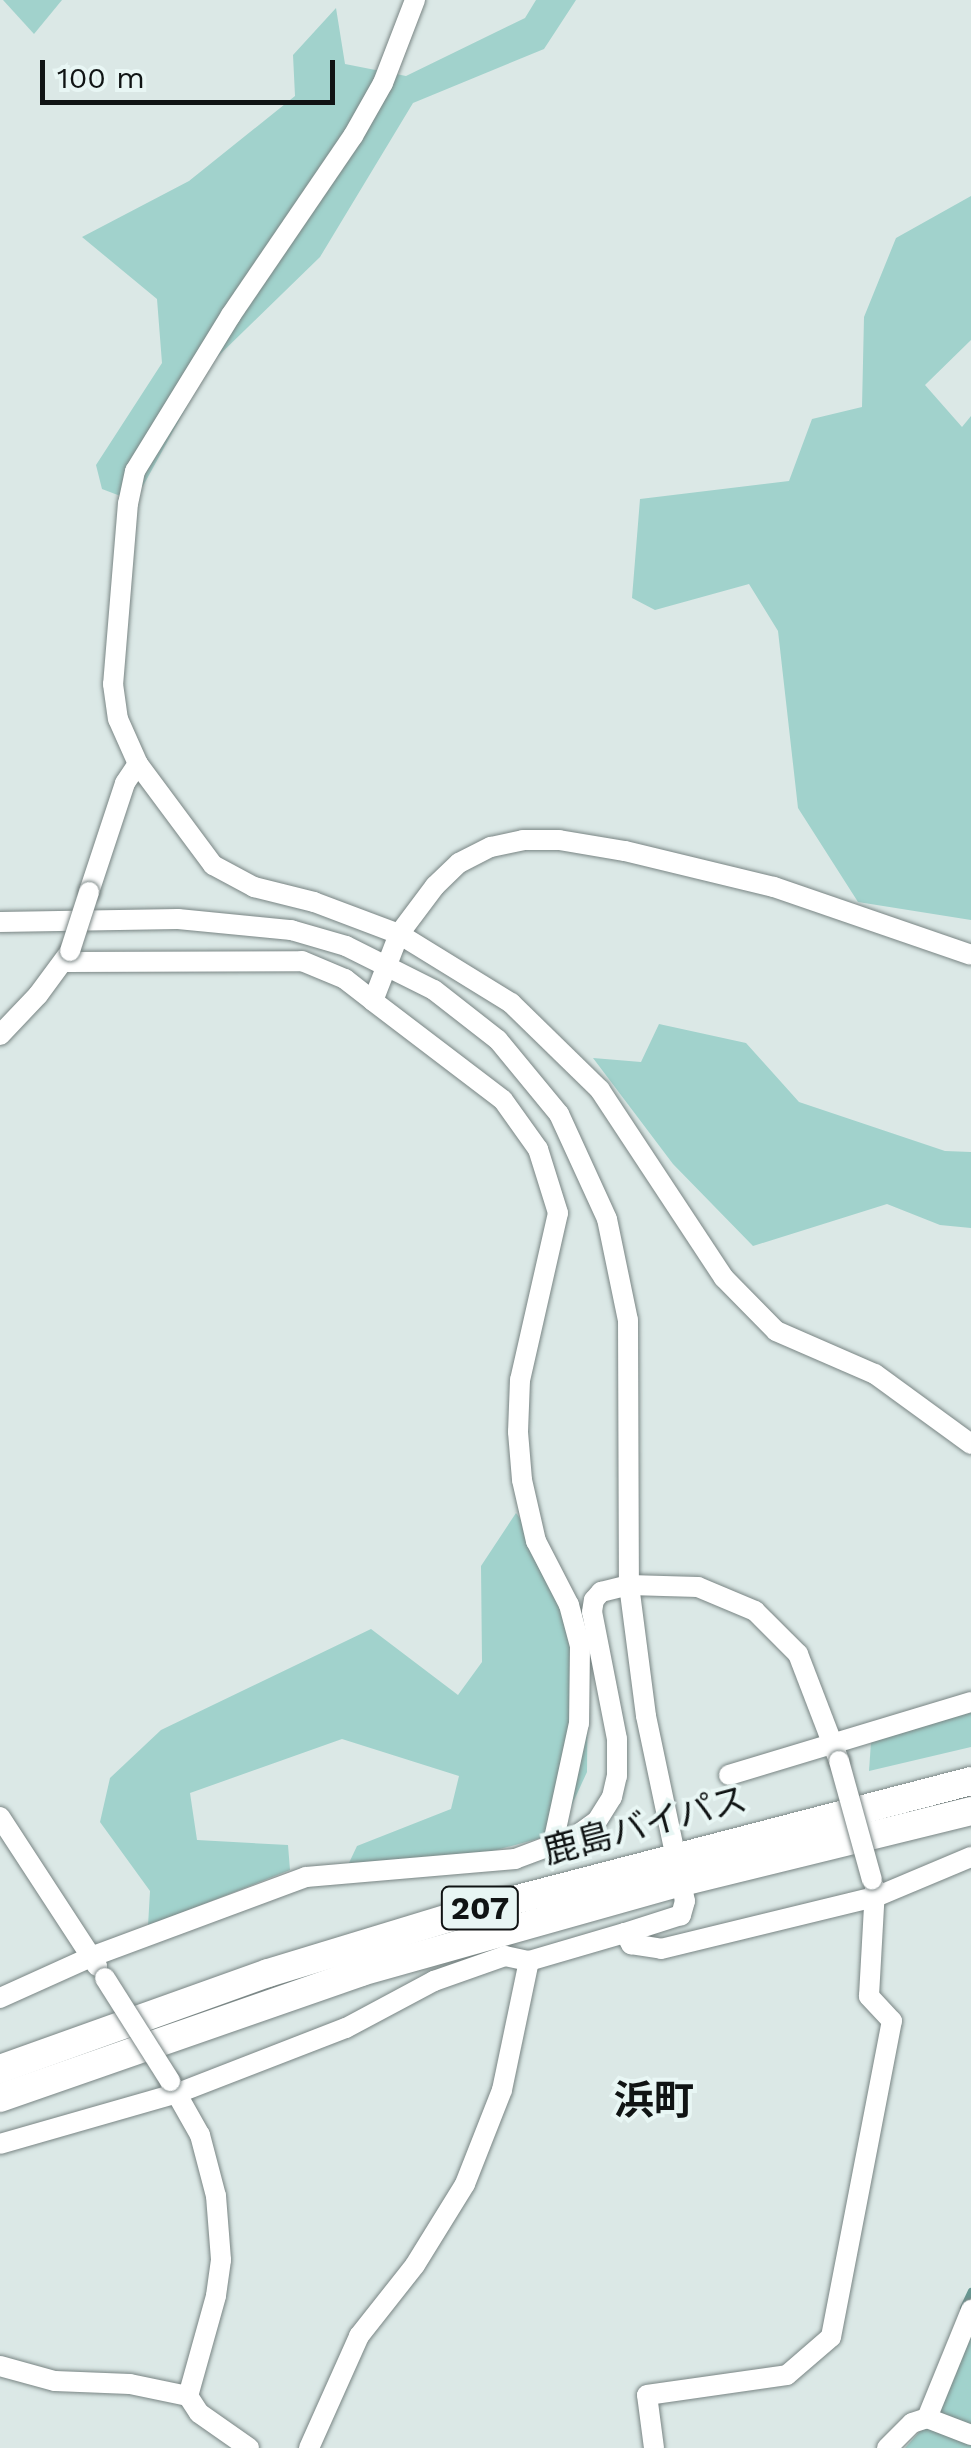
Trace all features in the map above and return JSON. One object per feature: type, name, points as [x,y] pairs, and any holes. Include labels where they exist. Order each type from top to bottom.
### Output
[{"type":"highway","name":"鹿島バイパス","points":[[0,2098],[324,1984],[679,1868],[971,1781]]},
{"type":"highway","name":"鹿島バイパス","points":[[0,2070],[268,1973],[679,1868],[971,1810]]},
{"type":"street","points":[[415,0],[383,83],[353,136],[231,315],[135,471],[128,503],[113,684],[118,719],[138,764],[213,864],[254,888],[314,902],[399,934],[511,1002],[600,1090],[724,1278],[776,1330],[874,1374],[971,1444]]},
{"type":"street","points":[[0,1035],[67,956],[126,783],[138,764]]},
{"type":"street","points":[[373,1001],[399,934],[417,906],[459,864],[491,847],[523,840],[560,840],[774,887],[971,955]]},
{"type":"street","points":[[0,922],[178,918],[242,923],[310,936],[388,965],[434,990],[498,1040],[559,1114],[607,1219],[628,1320],[629,1585],[646,1716],[679,1868],[681,1915],[530,1962],[505,1956],[434,1981],[346,2028],[0,2144]]},
{"type":"street","points":[[67,956],[302,961],[344,979],[503,1100],[538,1150],[558,1212],[520,1380],[518,1432],[522,1480],[536,1541],[568,1605],[580,1646],[579,1723],[552,1848]]},
{"type":"street","points":[[0,1998],[92,1956],[306,1877],[515,1859],[552,1848],[597,1821],[612,1797],[617,1739],[592,1612],[594,1600],[601,1592],[629,1585],[698,1586],[754,1611],[798,1654],[837,1753],[875,1888],[869,1996],[892,2022],[832,2337],[787,2374],[648,2395],[654,2448]]},
{"type":"street","points":[[728,1774],[837,1753],[971,1702]]},
{"type":"street","points":[[0,1817],[92,1956],[200,2135],[216,2196],[221,2260],[188,2396]]},
{"type":"street","points":[[625,1933],[630,1944],[661,1949],[971,1857]]},
{"type":"street","points":[[310,2448],[359,2336],[415,2264],[465,2184],[502,2090],[530,1962]]},
{"type":"street","points":[[927,2418],[971,2310]]},
{"type":"street","points":[[0,2366],[54,2381],[130,2384],[188,2396],[199,2413],[250,2448]]},
{"type":"street","points":[[887,2448],[912,2423],[927,2418],[971,2435]]},
{"type":"shaded area","points":[[3,0],[62,0],[34,34]]},
{"type":"shaded area","points":[[536,0],[576,0],[544,49],[413,103],[320,257],[210,364],[143,486],[123,497],[102,489],[96,465],[162,363],[157,299],[82,237],[189,181],[295,96],[293,55],[336,8],[345,64],[406,76],[525,18]]},
{"type":"shaded area","points":[[971,196],[971,340],[925,385],[962,427],[971,416],[971,920],[858,902],[798,808],[778,631],[749,584],[655,610],[632,598],[640,499],[789,481],[812,419],[862,407],[864,317],[896,238]]},
{"type":"shaded area","points":[[659,1024],[746,1043],[799,1102],[945,1151],[971,1152],[971,1228],[940,1225],[887,1204],[753,1246],[673,1164],[593,1058],[641,1062]]},
{"type":"shaded area","points":[[516,1513],[566,1583],[588,1659],[587,1772],[559,1833],[493,1851],[348,1865],[357,1846],[451,1809],[459,1776],[342,1739],[190,1793],[197,1840],[288,1845],[290,1870],[148,1926],[150,1891],[100,1822],[110,1778],[161,1730],[371,1629],[458,1695],[482,1662],[481,1566]]},
{"type":"shaded area","points":[[971,1692],[971,1747],[869,1771],[871,1742]]},
{"type":"shaded area","points":[[971,2330],[971,2448],[905,2448],[939,2410]]},
{"type":"waterway","points":[[963,2308],[971,2291]]},
{"type":"district","name":"浜町","points":[[654,2101]]}]
